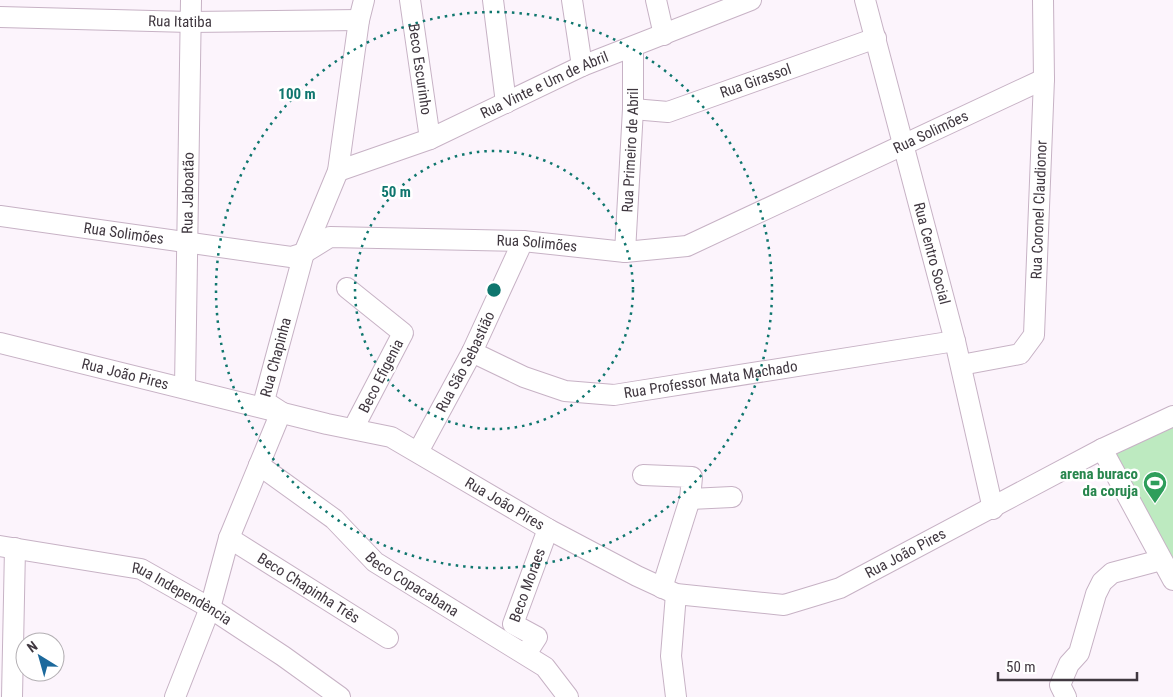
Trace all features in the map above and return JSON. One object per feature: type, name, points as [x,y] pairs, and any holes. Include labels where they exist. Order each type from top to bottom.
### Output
[{"type":"street","name":"Rua Jaboatão","points":[[185,387],[190,22],[192,0]]},
{"type":"street","name":"Rua Chapinha","points":[[175,697],[210,608],[229,538],[281,412],[264,401],[304,253],[338,171],[359,20],[364,0]]},
{"type":"street","name":"Beco Escurinho","points":[[410,0],[430,139]]},
{"type":"street","points":[[493,0],[506,103]]},
{"type":"street","points":[[572,0],[582,66]]},
{"type":"street","points":[[656,0],[664,35]]},
{"type":"street","name":"Rua Vinte e Um de Abril","points":[[338,171],[430,139],[582,66],[751,0]]},
{"type":"street","name":"Rua Centro Social","points":[[865,0],[905,144],[955,340],[993,509]]},
{"type":"street","name":"Rua Coronel Claudionor","points":[[961,365],[1020,354],[1034,335],[1044,79],[1044,0]]},
{"type":"street","name":"Rua Itatiba","points":[[0,17],[190,22],[359,20]]},
{"type":"street","name":"Rua Girassol","points":[[633,109],[668,112],[876,38]]},
{"type":"street","name":"Rua Primeiro de Abril","points":[[625,252],[633,109],[633,47]]},
{"type":"street","name":"Rua Solimões","points":[[0,216],[187,244],[291,257],[304,253],[330,237],[524,241],[625,252],[687,246],[1044,79]]},
{"type":"street","name":"Rua São Sebastião","points":[[418,452],[472,352],[524,241]]},
{"type":"street","name":"Beco Efigenia","points":[[347,288],[403,333],[353,429]]},
{"type":"street","name":"Rua Professor Mata Machado","points":[[472,352],[524,377],[565,391],[614,395],[955,340]]},
{"type":"street","name":"Rua João Pires","points":[[0,343],[391,437],[548,529],[669,591],[784,605],[840,588],[993,509],[1102,449],[1173,416]]},
{"type":"street","points":[[1102,449],[1173,580]]},
{"type":"street","name":"Beco Copacabana","points":[[260,464],[334,519],[375,562],[545,667],[568,697]]},
{"type":"street","points":[[643,475],[692,478],[690,499],[669,591],[676,697]]},
{"type":"street","points":[[690,499],[732,497]]},
{"type":"street","name":"Beco Moraes","points":[[526,654],[537,637],[513,624],[548,529]]},
{"type":"street","name":"Beco Chapinha Três","points":[[229,538],[388,638]]},
{"type":"street","points":[[8,547],[6,619],[12,697]]},
{"type":"street","name":"Rua Independência","points":[[8,547],[141,569],[210,608],[283,656],[340,697]]},
{"type":"street","points":[[1066,697],[1060,685],[1069,664],[1079,653],[1096,594],[1102,582],[1112,573],[1161,560]]},
{"type":"green space","name":"arena buraco da coruja","points":[[1173,419],[1173,577],[1112,450]]},
{"type":"place","name":"arena buraco da coruja","points":[[1155,504]]}]
